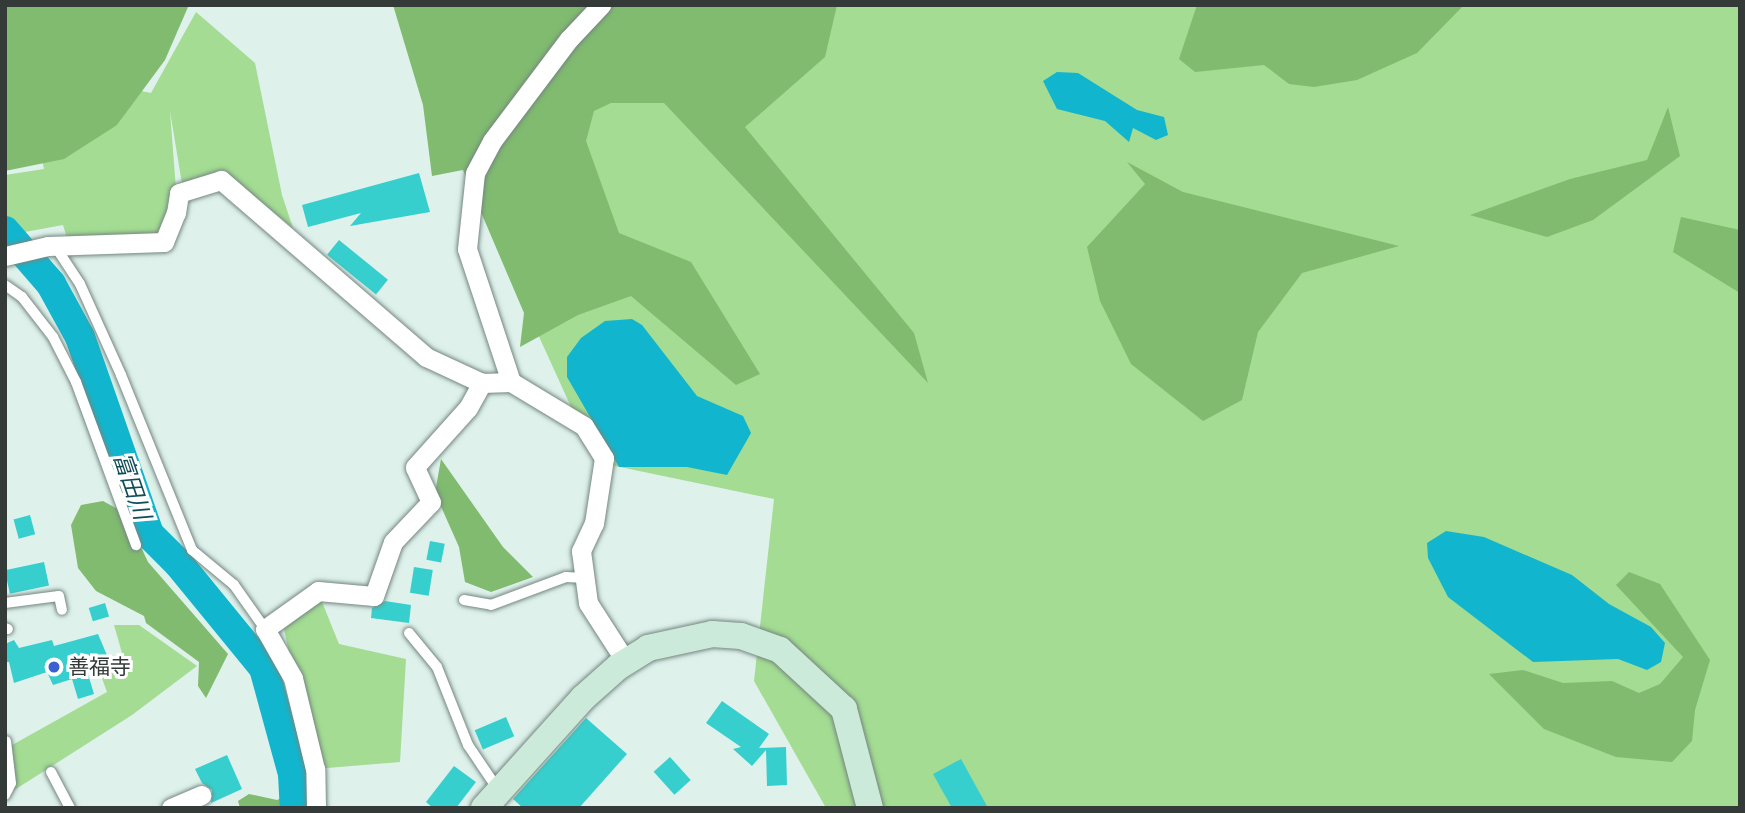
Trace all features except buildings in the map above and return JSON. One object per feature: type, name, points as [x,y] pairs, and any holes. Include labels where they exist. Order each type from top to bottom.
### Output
[{"type":"street","points":[[511,382],[467,249],[475,173],[492,141],[569,39],[601,5]]},
{"type":"street","points":[[5,256],[51,246],[164,242],[176,213],[179,194],[221,180],[426,357],[482,383],[511,382],[584,426],[604,458],[594,523],[581,551],[588,603],[626,662]]},
{"type":"street","points":[[316,808],[315,769],[293,678],[265,629],[317,591],[374,596],[393,542],[431,502],[415,467],[468,408],[482,383]]},
{"type":"street","points":[[492,800],[583,698],[626,662],[648,648],[712,634],[741,636],[780,650],[844,709],[870,808]]},
{"type":"street","points":[[171,808],[201,795]]},
{"type":"lane","points":[[51,246],[80,284],[121,375],[192,550],[234,585],[265,629]]},
{"type":"lane","points":[[5,285],[22,297],[53,337],[76,382],[136,545]]},
{"type":"lane","points":[[464,600],[491,605],[566,577],[585,578]]},
{"type":"lane","points":[[5,603],[59,596],[62,610]]},
{"type":"lane","points":[[410,633],[437,667],[492,800]]},
{"type":"lane","points":[[5,795],[12,783],[6,741]]},
{"type":"lane","points":[[51,772],[70,808]]},
{"type":"green space","points":[[5,5],[188,7],[165,60],[117,125],[64,159],[5,171]]},
{"type":"green space","points":[[393,5],[837,5],[825,57],[745,127],[914,333],[928,383],[664,103],[611,103],[594,111],[586,141],[619,233],[691,262],[760,374],[736,385],[631,296],[578,315],[520,347],[524,313],[463,170],[432,176],[423,105]]},
{"type":"green space","points":[[542,5],[1740,5],[1740,808],[826,808],[754,681],[774,499],[596,462],[458,158]]},
{"type":"green space","points":[[1197,5],[1464,5],[1417,53],[1357,80],[1314,87],[1289,84],[1264,65],[1195,72],[1179,59]]},
{"type":"green space","points":[[196,12],[255,63],[282,195],[293,228],[237,183],[183,190],[170,111],[176,189],[173,223],[148,239],[68,241],[63,225],[25,232],[5,218],[5,175],[44,169],[42,159],[117,125],[141,91],[151,93]]},
{"type":"green space","points":[[1668,107],[1680,156],[1593,220],[1547,237],[1470,215],[1570,179],[1647,160]]},
{"type":"green space","points":[[1127,162],[1183,192],[1399,246],[1302,273],[1258,332],[1242,400],[1203,421],[1131,364],[1100,301],[1087,247],[1145,184]]},
{"type":"green space","points":[[1681,217],[1740,230],[1740,293],[1673,252]]},
{"type":"green space","points":[[441,459],[503,547],[533,577],[491,592],[465,582],[459,547],[435,493]]},
{"type":"green space","points":[[103,501],[125,513],[148,562],[228,654],[206,698],[198,686],[199,662],[146,623],[144,616],[96,591],[78,568],[71,525],[81,505]]},
{"type":"green space","points":[[1629,572],[1660,584],[1710,660],[1695,710],[1692,741],[1672,762],[1616,757],[1544,729],[1489,674],[1523,670],[1563,683],[1612,681],[1639,693],[1660,684],[1683,657],[1616,585]]},
{"type":"green space","points":[[320,597],[339,644],[406,659],[400,762],[315,769],[283,625]]},
{"type":"green space","points":[[114,625],[139,625],[197,666],[132,715],[5,796],[5,749],[107,692],[99,670],[124,660]]},
{"type":"green space","points":[[249,794],[277,800],[286,796],[286,808],[240,808],[238,801]]},
{"type":"water","points":[[1057,72],[1078,73],[1137,110],[1164,117],[1168,135],[1156,140],[1133,128],[1129,142],[1105,121],[1057,109],[1043,81]]},
{"type":"water","points":[[632,319],[642,325],[697,396],[743,416],[751,433],[727,475],[687,467],[619,467],[567,377],[567,357],[581,338],[605,321]]},
{"type":"water","points":[[1446,531],[1484,537],[1572,575],[1609,604],[1651,627],[1665,643],[1661,662],[1647,670],[1618,659],[1533,662],[1448,597],[1428,558],[1427,543]]},
{"type":"waterway","name":"富田川","points":[[5,231],[51,284],[80,337],[149,534],[179,564],[264,668],[293,774],[295,808]]},
{"type":"place","name":"善福寺","points":[[54,667]]}]
